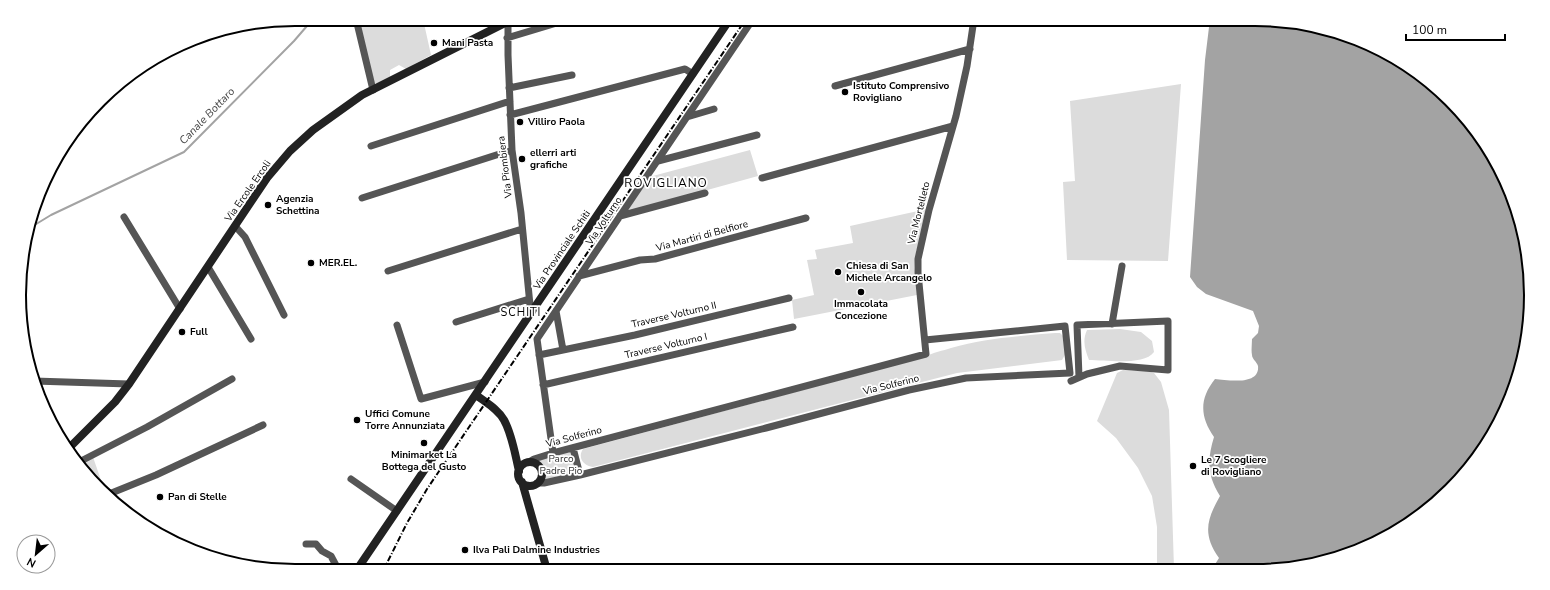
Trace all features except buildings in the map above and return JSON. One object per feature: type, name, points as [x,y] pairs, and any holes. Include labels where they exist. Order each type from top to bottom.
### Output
[{"type":"street","points":[[358,26],[373,90]]},
{"type":"street","name":"Via Ercole Ercoli","points":[[72,445],[115,402],[129,384],[266,178],[290,151],[313,130],[362,95],[498,26]]},
{"type":"street","name":"Via Piombiera","points":[[509,26],[507,38],[512,150],[529,299],[532,312]]},
{"type":"street","points":[[507,38],[547,26]]},
{"type":"street","name":"Via Provinciale Schiti","points":[[361,564],[725,26]]},
{"type":"street","name":"Via Volturno","points":[[553,453],[537,339],[748,26]]},
{"type":"street","name":"Via Mortelleto","points":[[926,354],[918,259],[929,210],[953,126],[970,49],[973,26]]},
{"type":"street","points":[[835,86],[970,49]]},
{"type":"street","points":[[510,115],[685,69],[693,74]]},
{"type":"street","points":[[509,88],[572,75]]},
{"type":"street","points":[[371,146],[510,101]]},
{"type":"street","points":[[687,117],[714,110]]},
{"type":"street","points":[[762,178],[953,126]]},
{"type":"street","points":[[658,161],[756,135]]},
{"type":"street","points":[[362,198],[512,150]]},
{"type":"street","points":[[620,216],[705,193]]},
{"type":"street","points":[[124,217],[180,309]]},
{"type":"street","name":"Via Martiri di Belfiore","points":[[579,276],[640,260],[655,259],[806,218]]},
{"type":"street","points":[[235,226],[245,237],[284,316]]},
{"type":"street","points":[[388,271],[522,229]]},
{"type":"street","points":[[1112,324],[1122,266]]},
{"type":"street","points":[[208,267],[251,339]]},
{"type":"street","name":"Traverse Volturno II","points":[[539,355],[635,335],[789,298]]},
{"type":"street","points":[[456,322],[529,299]]},
{"type":"street","points":[[556,310],[563,350]]},
{"type":"street","points":[[1071,381],[1087,374],[1120,366],[1168,370],[1168,321],[1077,326],[1080,377]]},
{"type":"street","points":[[397,325],[421,399],[484,382]]},
{"type":"street","name":"Via Solferino","points":[[534,484],[580,475],[916,388],[966,378],[1070,373],[1066,326],[925,340]]},
{"type":"street","name":"Traverse Volturno I","points":[[543,385],[793,327]]},
{"type":"street","name":"Via Solferino","points":[[527,463],[534,458],[926,354]]},
{"type":"street","points":[[83,460],[147,427],[232,378]]},
{"type":"street","points":[[40,381],[129,384]]},
{"type":"street","points":[[476,395],[497,411],[503,419],[516,457],[519,471],[518,476],[522,482],[545,564]]},
{"type":"street","points":[[113,492],[156,475],[263,425]]},
{"type":"street","points":[[572,448],[580,475]]},
{"type":"street","points":[[516,457],[527,463],[536,464],[541,469],[541,477],[534,484],[529,507]]},
{"type":"street","points":[[519,471],[527,463]]},
{"type":"street","points":[[351,480],[397,511]]},
{"type":"street","points":[[522,482],[534,484]]},
{"type":"street","points":[[306,544],[316,544],[325,553],[331,556],[335,564]]},
{"type":"green space","points":[[360,26],[425,26],[431,55],[406,69],[399,65],[390,70],[390,77],[376,84],[374,82]]},
{"type":"green space","points":[[1181,84],[1168,261],[1067,260],[1063,182],[1075,181],[1070,101]]},
{"type":"green space","points":[[750,150],[758,176],[624,213],[649,177]]},
{"type":"green space","points":[[927,209],[916,253],[914,268],[917,295],[794,319],[792,300],[814,295],[807,260],[817,259],[815,250],[853,243],[850,226]]},
{"type":"green space","points":[[1120,329],[1141,332],[1152,341],[1154,352],[1142,359],[1133,361],[1089,360],[1084,341],[1087,330]]},
{"type":"green space","points":[[1060,333],[1064,337],[1066,353],[1062,360],[957,373],[593,467],[584,463],[581,458],[581,452],[583,449],[925,357],[951,348],[1016,336]]},
{"type":"green space","points":[[1123,370],[1148,371],[1154,373],[1161,382],[1169,410],[1174,564],[1157,564],[1157,527],[1152,496],[1138,468],[1116,438],[1097,421],[1117,373]]},
{"type":"green space","name":"Parco Padre Pio","points":[[573,448],[580,475],[540,480],[540,468],[536,464],[529,462]]},
{"type":"green space","points":[[93,457],[101,481],[93,472],[84,462]]},
{"type":"shaded area","points":[[1209,26],[1255,26],[1290,28],[1325,35],[1358,46],[1390,62],[1432,93],[1468,131],[1488,161],[1504,192],[1515,225],[1522,260],[1524,295],[1522,330],[1515,365],[1510,381],[1504,398],[1488,430],[1457,472],[1419,508],[1390,528],[1358,544],[1325,555],[1290,562],[1215,564],[1219,558],[1210,541],[1208,527],[1209,519],[1220,496],[1211,474],[1209,460],[1214,437],[1209,430],[1204,415],[1204,401],[1210,386],[1215,379],[1234,381],[1254,377],[1258,366],[1252,356],[1252,339],[1258,333],[1259,326],[1253,311],[1206,294],[1197,287],[1190,277],[1205,60]]},
{"type":"waterway","name":"Canale Bottaro","points":[[35,225],[51,215],[184,152],[294,41],[307,26]]},
{"type":"railway","points":[[386,564],[407,523],[427,489],[741,26]]},
{"type":"place","name":"Mani Pasta","points":[[434,43]]},
{"type":"place","name":"Istituto Comprensivo Rovigliano","points":[[845,92]]},
{"type":"place","name":"Villiro Paola","points":[[520,122]]},
{"type":"place","name":"ellerri arti grafiche","points":[[522,159]]},
{"type":"place","name":"Agenzia Schettina","points":[[268,205]]},
{"type":"place","name":"MER.EL.","points":[[311,263]]},
{"type":"place","name":"Chiesa di San Michele Arcangelo","points":[[838,272]]},
{"type":"place","name":"Immacolata Concezione","points":[[861,292]]},
{"type":"place","name":"Full","points":[[182,332]]},
{"type":"place","name":"Uffici Comune Torre Annunziata","points":[[357,420]]},
{"type":"place","name":"Minimarket La Bottega del Gusto","points":[[424,443]]},
{"type":"place","name":"Le 7 Scogliere di Rovigliano","points":[[1193,466]]},
{"type":"place","name":"Pan di Stelle","points":[[160,497]]},
{"type":"place","name":"Ilva Pali Dalmine Industries","points":[[465,550]]},
{"type":"district","name":"ROVIGLIANO","points":[[666,183]]},
{"type":"district","name":"SCHITI","points":[[521,312]]}]
